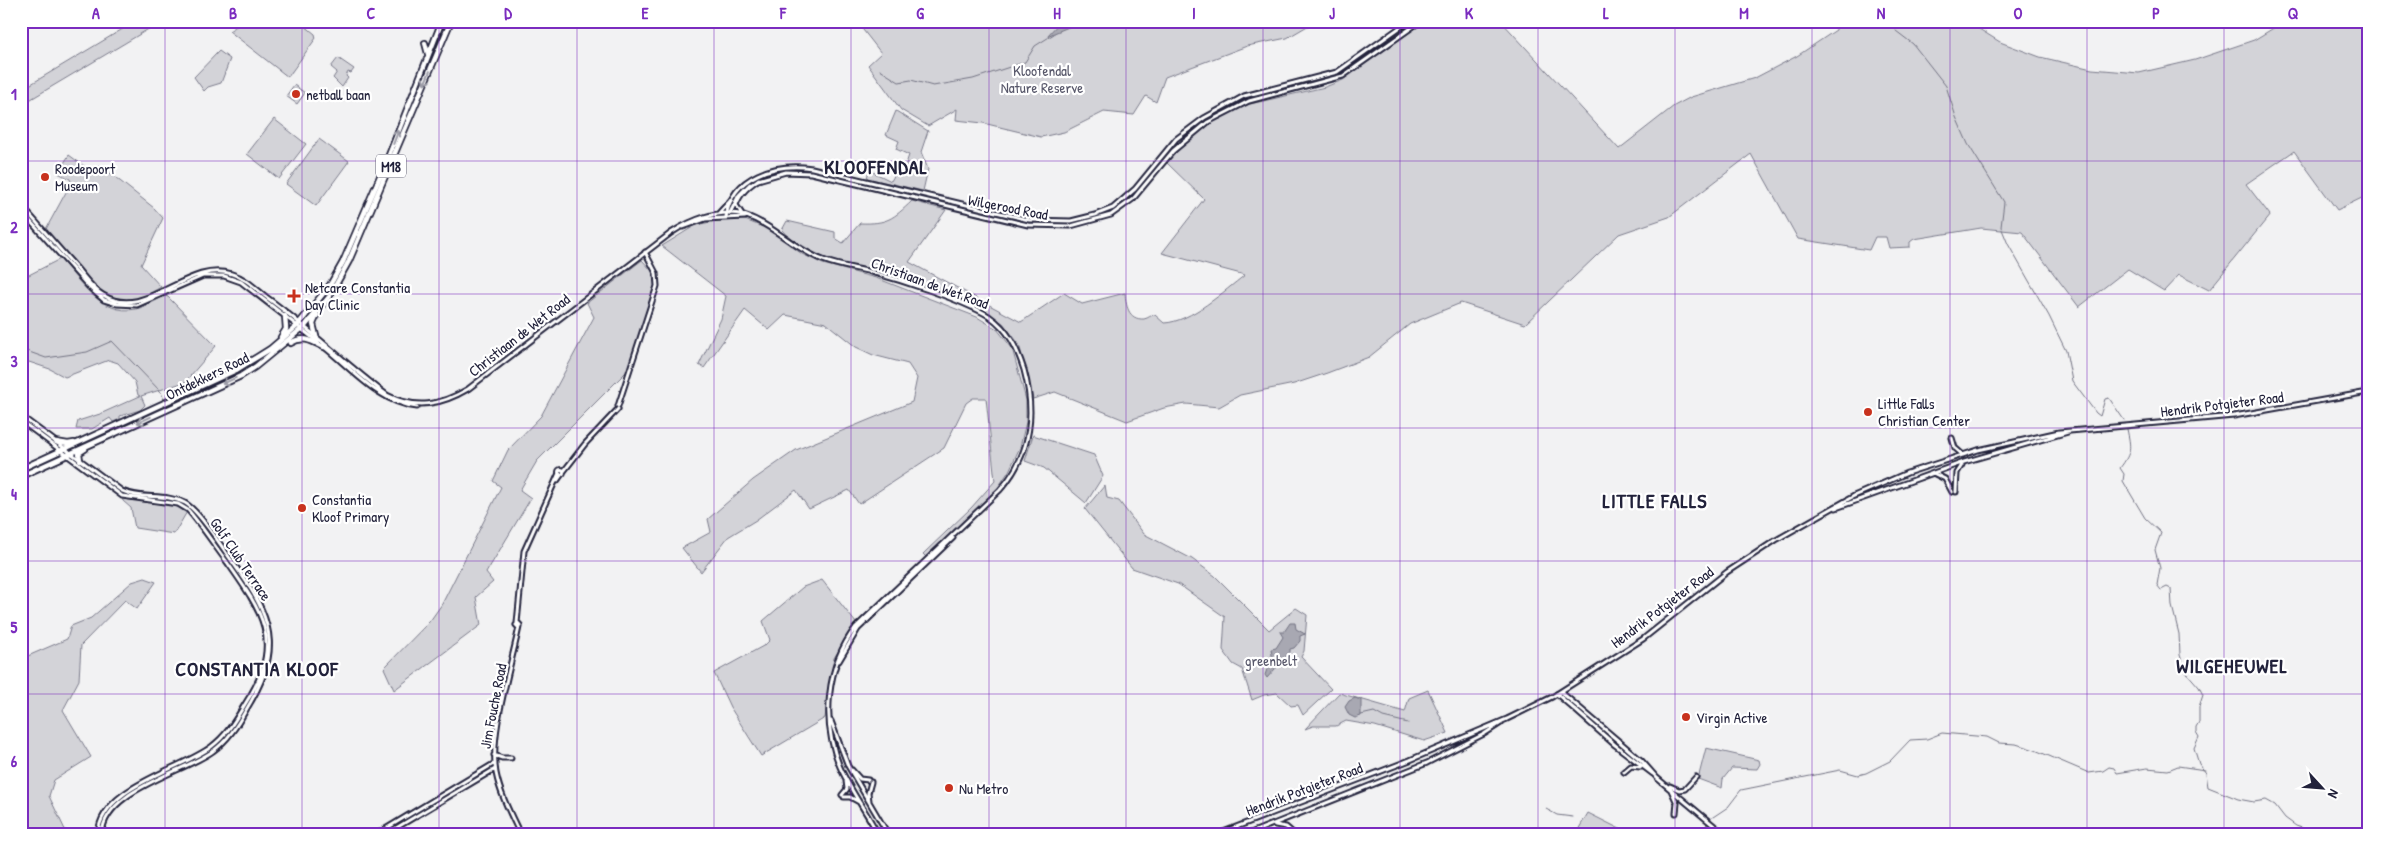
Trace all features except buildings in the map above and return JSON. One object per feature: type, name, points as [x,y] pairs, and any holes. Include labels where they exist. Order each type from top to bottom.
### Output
[{"type":"main road","name":"Ontdekkers Road","points":[[21,476],[89,438],[225,376],[270,349],[299,324],[330,285],[343,262],[387,160],[442,21]]},
{"type":"main road","name":"Ontdekkers Road","points":[[21,469],[94,442],[226,383],[255,367],[303,328],[329,297],[349,261],[451,21]]},
{"type":"main road","name":"Wilgerood Road","points":[[728,215],[731,200],[741,186],[755,175],[775,168],[799,166],[1029,220],[1053,222],[1084,218],[1104,212],[1123,201],[1176,139],[1204,118],[1244,96],[1337,72],[1409,21]]},
{"type":"main road","name":"Wilgerood Road","points":[[728,215],[742,191],[759,179],[778,173],[802,172],[1028,225],[1060,227],[1086,223],[1111,215],[1133,199],[1173,151],[1208,122],[1252,100],[1342,76],[1421,21]]},
{"type":"main road","points":[[425,44],[428,56]]},
{"type":"main road","points":[[745,216],[736,207],[738,199],[749,186],[759,179]]},
{"type":"main road","points":[[715,215],[724,209],[731,200]]},
{"type":"main road","name":"Christiaan de Wet Road","points":[[21,205],[92,286],[107,297],[120,302],[138,301],[198,274],[214,271],[225,272],[246,281],[381,393],[399,403],[419,407],[437,405],[455,399],[645,252],[696,219],[715,215],[745,216],[770,227],[800,248],[823,260],[885,276],[974,308],[989,316],[1007,332],[1018,352],[1030,394],[1029,435],[1020,461],[1006,483],[940,552],[858,629],[837,664],[830,693],[833,746],[846,778],[878,834]]},
{"type":"main road","name":"Christiaan de Wet Road","points":[[21,211],[100,298],[125,306],[137,305],[204,276],[216,275],[237,280],[285,316],[299,324]]},
{"type":"main road","name":"Christiaan de Wet Road","points":[[680,228],[728,215]]},
{"type":"main road","name":"Jim Fouche Road","points":[[520,834],[501,789],[494,755],[497,732],[517,639],[524,551],[562,472],[618,407],[658,284],[655,268],[645,252]]},
{"type":"main road","points":[[316,336],[314,322],[329,297]]},
{"type":"main road","points":[[270,349],[286,332],[285,316]]},
{"type":"main road","name":"Christiaan de Wet Road","points":[[303,328],[316,336],[380,389],[406,403],[423,405],[440,403],[468,389]]},
{"type":"main road","points":[[255,367],[298,338],[310,340],[324,347]]},
{"type":"main road","name":"Hendrik Potgieter Road","points":[[1248,834],[1426,763],[1561,692],[1643,638],[1727,572],[1793,529],[1879,484],[1963,455],[2025,438],[2078,430],[2234,416],[2368,392]]},
{"type":"main road","name":"Golf Club Terrace","points":[[21,416],[56,442],[66,452],[126,493],[174,500],[191,507],[252,591],[265,615],[270,639],[269,660],[264,678],[230,735],[206,756],[122,799],[108,814],[102,834]]},
{"type":"main road","name":"Golf Club Terrace","points":[[21,421],[66,452],[122,496],[178,504],[188,510],[254,601],[262,620],[266,640],[264,662],[260,676],[225,734],[202,753],[117,798],[102,817],[98,834]]},
{"type":"main road","name":"Hendrik Potgieter Road","points":[[1829,510],[1964,462],[2078,430]]},
{"type":"main road","points":[[56,442],[68,444],[89,438]]},
{"type":"main road","points":[[1952,438],[1955,448],[1963,455]]},
{"type":"main road","points":[[80,460],[80,452],[94,442]]},
{"type":"main road","points":[[1934,473],[1945,480],[1954,492],[1957,473],[1964,462]]},
{"type":"main road","points":[[1561,692],[1724,834]]},
{"type":"main road","points":[[1556,694],[1647,771]]},
{"type":"main road","name":"Christiaan de Wet Road","points":[[830,718],[848,766],[888,834]]},
{"type":"main road","name":"Hendrik Potgieter Road","points":[[1218,834],[1410,760],[1508,719]]},
{"type":"main road","points":[[1604,729],[1632,755],[1633,760]]},
{"type":"main road","points":[[494,755],[502,758],[511,758]]},
{"type":"main road","points":[[377,834],[495,763]]},
{"type":"main road","points":[[848,766],[860,779],[869,781],[868,793],[870,804]]},
{"type":"main road","points":[[1624,772],[1634,766],[1654,774]]},
{"type":"main road","points":[[386,834],[496,769]]},
{"type":"main road","points":[[1667,786],[1683,790],[1688,788],[1696,777]]},
{"type":"main road","points":[[846,778],[847,789],[843,796],[850,796],[861,803]]},
{"type":"main road","points":[[1671,789],[1677,803],[1676,813]]},
{"type":"main road","points":[[1272,825],[1286,827],[1294,834]]},
{"type":"green space","points":[[136,21],[162,21],[21,105],[21,90]]},
{"type":"green space","points":[[244,21],[299,21],[315,34],[316,38],[288,77],[229,31]]},
{"type":"green space","name":"Kloofendal Nature Reserve","points":[[856,21],[1316,21],[1287,38],[1247,46],[1165,77],[1156,102],[1146,96],[1134,115],[1104,112],[1064,132],[1041,137],[983,123],[956,120],[957,109],[928,126],[901,110],[868,65],[881,53]]},
{"type":"green space","points":[[1426,21],[1501,21],[1619,149],[1674,106],[1691,97],[1755,78],[1797,56],[1836,30],[1836,21],[1971,21],[1971,24],[2000,42],[2040,57],[2092,69],[2139,73],[2195,60],[2254,40],[2285,21],[2368,21],[2368,195],[2337,210],[2294,151],[2246,184],[2270,215],[2209,290],[2179,275],[2164,291],[2128,269],[2079,307],[2022,232],[1981,228],[1914,239],[1910,242],[1910,247],[1889,248],[1886,237],[1875,237],[1869,250],[1798,239],[1751,154],[1669,217],[1619,234],[1525,324],[1461,303],[1410,324],[1369,357],[1327,373],[1294,384],[1240,395],[1219,407],[1186,404],[1164,408],[1127,421],[1055,392],[1033,399],[1019,344],[1003,323],[981,310],[873,270],[833,262],[800,246],[782,230],[787,221],[835,232],[835,238],[843,243],[860,223],[877,223],[889,219],[912,201],[946,210],[909,262],[1021,322],[1064,293],[1082,304],[1125,293],[1127,307],[1134,317],[1144,319],[1155,315],[1164,323],[1174,321],[1207,305],[1245,275],[1162,253],[1204,199],[1167,163],[1190,137],[1224,114],[1250,104],[1325,87],[1343,80]]},
{"type":"green space","points":[[219,51],[230,59],[221,83],[208,87],[204,91],[194,77]]},
{"type":"green space","points":[[338,58],[354,69],[351,73],[348,72],[346,76],[348,78],[342,87],[333,78],[337,72],[331,67]]},
{"type":"green space","name":"netball baan","points":[[294,85],[305,93],[297,104],[286,96]]},
{"type":"green space","points":[[896,111],[928,131],[921,152],[928,169],[923,191],[867,178],[869,170],[891,181],[895,174],[902,176],[909,155],[896,149],[899,141],[886,135]]},
{"type":"green space","points":[[274,119],[306,144],[279,179],[247,154]]},
{"type":"green space","points":[[319,139],[349,161],[316,206],[286,184]]},
{"type":"green space","points":[[69,155],[88,169],[101,166],[154,208],[163,218],[141,265],[161,287],[135,300],[114,299],[102,293],[81,273],[46,229],[71,183],[70,179],[58,173]]},
{"type":"green space","points":[[725,219],[745,220],[768,229],[802,254],[823,264],[876,278],[977,317],[997,329],[1012,348],[1026,400],[1026,422],[1020,447],[1009,471],[993,495],[927,558],[923,554],[971,508],[995,481],[986,398],[973,398],[966,403],[944,448],[859,504],[849,490],[809,509],[796,490],[756,520],[728,537],[701,572],[682,548],[711,532],[708,519],[753,480],[796,450],[912,402],[917,378],[908,364],[873,355],[856,347],[826,323],[785,315],[769,330],[745,310],[704,368],[699,365],[721,319],[726,296],[662,246],[696,225]]},
{"type":"green space","points":[[60,259],[92,295],[112,307],[124,310],[136,309],[165,296],[168,297],[216,346],[185,382],[141,396],[145,405],[140,410],[120,416],[120,419],[113,422],[110,418],[92,429],[76,429],[78,421],[100,414],[140,396],[138,395],[135,382],[118,363],[109,360],[65,377],[50,369],[29,362],[21,367],[21,279]]},
{"type":"green space","points":[[642,260],[652,271],[655,286],[628,370],[537,461],[520,490],[531,498],[486,573],[493,582],[476,597],[481,625],[394,690],[384,668],[430,621],[442,604],[501,487],[493,481],[508,450],[541,416],[594,317],[587,303]]},
{"type":"green space","points":[[1033,435],[1094,455],[1103,476],[1086,503],[1044,468],[1025,461]]},
{"type":"green space","name":"greenbelt","points":[[1105,485],[1107,498],[1119,501],[1144,534],[1192,559],[1215,576],[1269,630],[1296,608],[1307,615],[1304,651],[1301,657],[1331,689],[1303,715],[1298,705],[1291,706],[1277,693],[1264,695],[1252,700],[1242,669],[1233,664],[1223,650],[1225,617],[1178,584],[1132,568],[1085,509]]},
{"type":"green space","points":[[122,496],[178,504],[188,510],[174,534],[135,528],[131,508],[123,501]]},
{"type":"green space","points":[[145,578],[156,582],[137,609],[125,600],[81,645],[79,680],[63,710],[91,757],[54,780],[49,796],[67,834],[21,834],[21,659],[67,639],[71,626],[91,618],[132,582]]},
{"type":"green space","points":[[822,580],[856,623],[834,658],[825,718],[761,756],[730,707],[714,673],[765,645],[770,640],[763,621],[803,587]]},
{"type":"green space","points":[[1428,690],[1448,733],[1424,741],[1375,726],[1346,721],[1336,726],[1313,726],[1305,729],[1339,693],[1405,712],[1409,698]]},
{"type":"green space","points":[[1706,748],[1759,760],[1760,764],[1757,769],[1732,768],[1723,779],[1722,788],[1698,779]]},
{"type":"green space","points":[[1588,813],[1630,834],[1586,834],[1578,830]]},
{"type":"shaded area","points":[[1061,21],[1083,21],[1047,36]]},
{"type":"shaded area","points":[[1290,623],[1295,623],[1296,629],[1305,634],[1300,636],[1300,641],[1294,648],[1290,649],[1290,652],[1267,678],[1265,675],[1272,655],[1271,649],[1276,648],[1283,637],[1280,632],[1284,632]]},
{"type":"shaded area","points":[[1355,698],[1361,700],[1361,716],[1355,718],[1349,715],[1345,707],[1349,701]]},
{"type":"waterway","points":[[1896,31],[1913,44],[1946,86],[1956,117],[1968,144],[2004,202],[2001,227],[2008,244],[2049,316],[2066,351],[2072,381],[2096,413],[2100,416],[2105,399],[2109,398],[2124,420]]},
{"type":"waterway","points":[[880,70],[899,82],[911,80],[933,86],[973,79],[1025,62],[1035,46],[1054,34]]},
{"type":"waterway","points":[[21,349],[46,358],[87,352],[112,341],[161,392],[164,400]]},
{"type":"waterway","points":[[2127,429],[2130,450],[2120,468],[2124,474],[2123,481],[2145,518],[2161,533],[2155,550],[2160,568],[2157,585],[2161,590],[2167,587],[2171,589],[2172,606],[2179,634],[2180,655],[2186,672],[2199,687],[2203,695],[2199,707],[2199,722],[2196,727],[2199,737],[2194,748],[2199,764],[2206,773],[2208,787],[2238,799],[2254,802],[2266,800],[2275,805],[2285,818],[2296,826],[2320,834]]},
{"type":"waterway","points":[[1361,715],[1374,712],[1383,717],[1408,723]]},
{"type":"waterway","points":[[1710,819],[1728,807],[1741,790],[1840,770],[1858,775],[1866,773],[1890,761],[1910,740],[1927,739],[1942,733],[1987,737],[1999,743],[2016,744],[2089,773],[2103,771],[2109,767],[2114,768],[2117,773],[2147,768],[2168,770],[2178,766],[2205,770]]},
{"type":"waterway","points":[[1546,809],[1557,815],[1573,817]]},
{"type":"waterway","points":[[1705,834],[1707,822]]},
{"type":"place","name":"netball baan","points":[[296,94]]},
{"type":"place","name":"Roodepoort Museum","points":[[45,177]]},
{"type":"place","name":"Netcare Constantia Day Clinic","points":[[294,296]]},
{"type":"place","name":"Little Falls Christian Center","points":[[1868,412]]},
{"type":"place","name":"Constantia Kloof Primary","points":[[302,508]]},
{"type":"place","name":"Virgin Active","points":[[1686,717]]},
{"type":"place","name":"Nu Metro","points":[[949,788]]},
{"type":"district","name":"KLOOFENDAL","points":[[876,166]]},
{"type":"district","name":"LITTLE FALLS","points":[[1655,500]]},
{"type":"district","name":"WILGEHEUWEL","points":[[2232,665]]},
{"type":"district","name":"CONSTANTIA KLOOF","points":[[257,668]]}]
